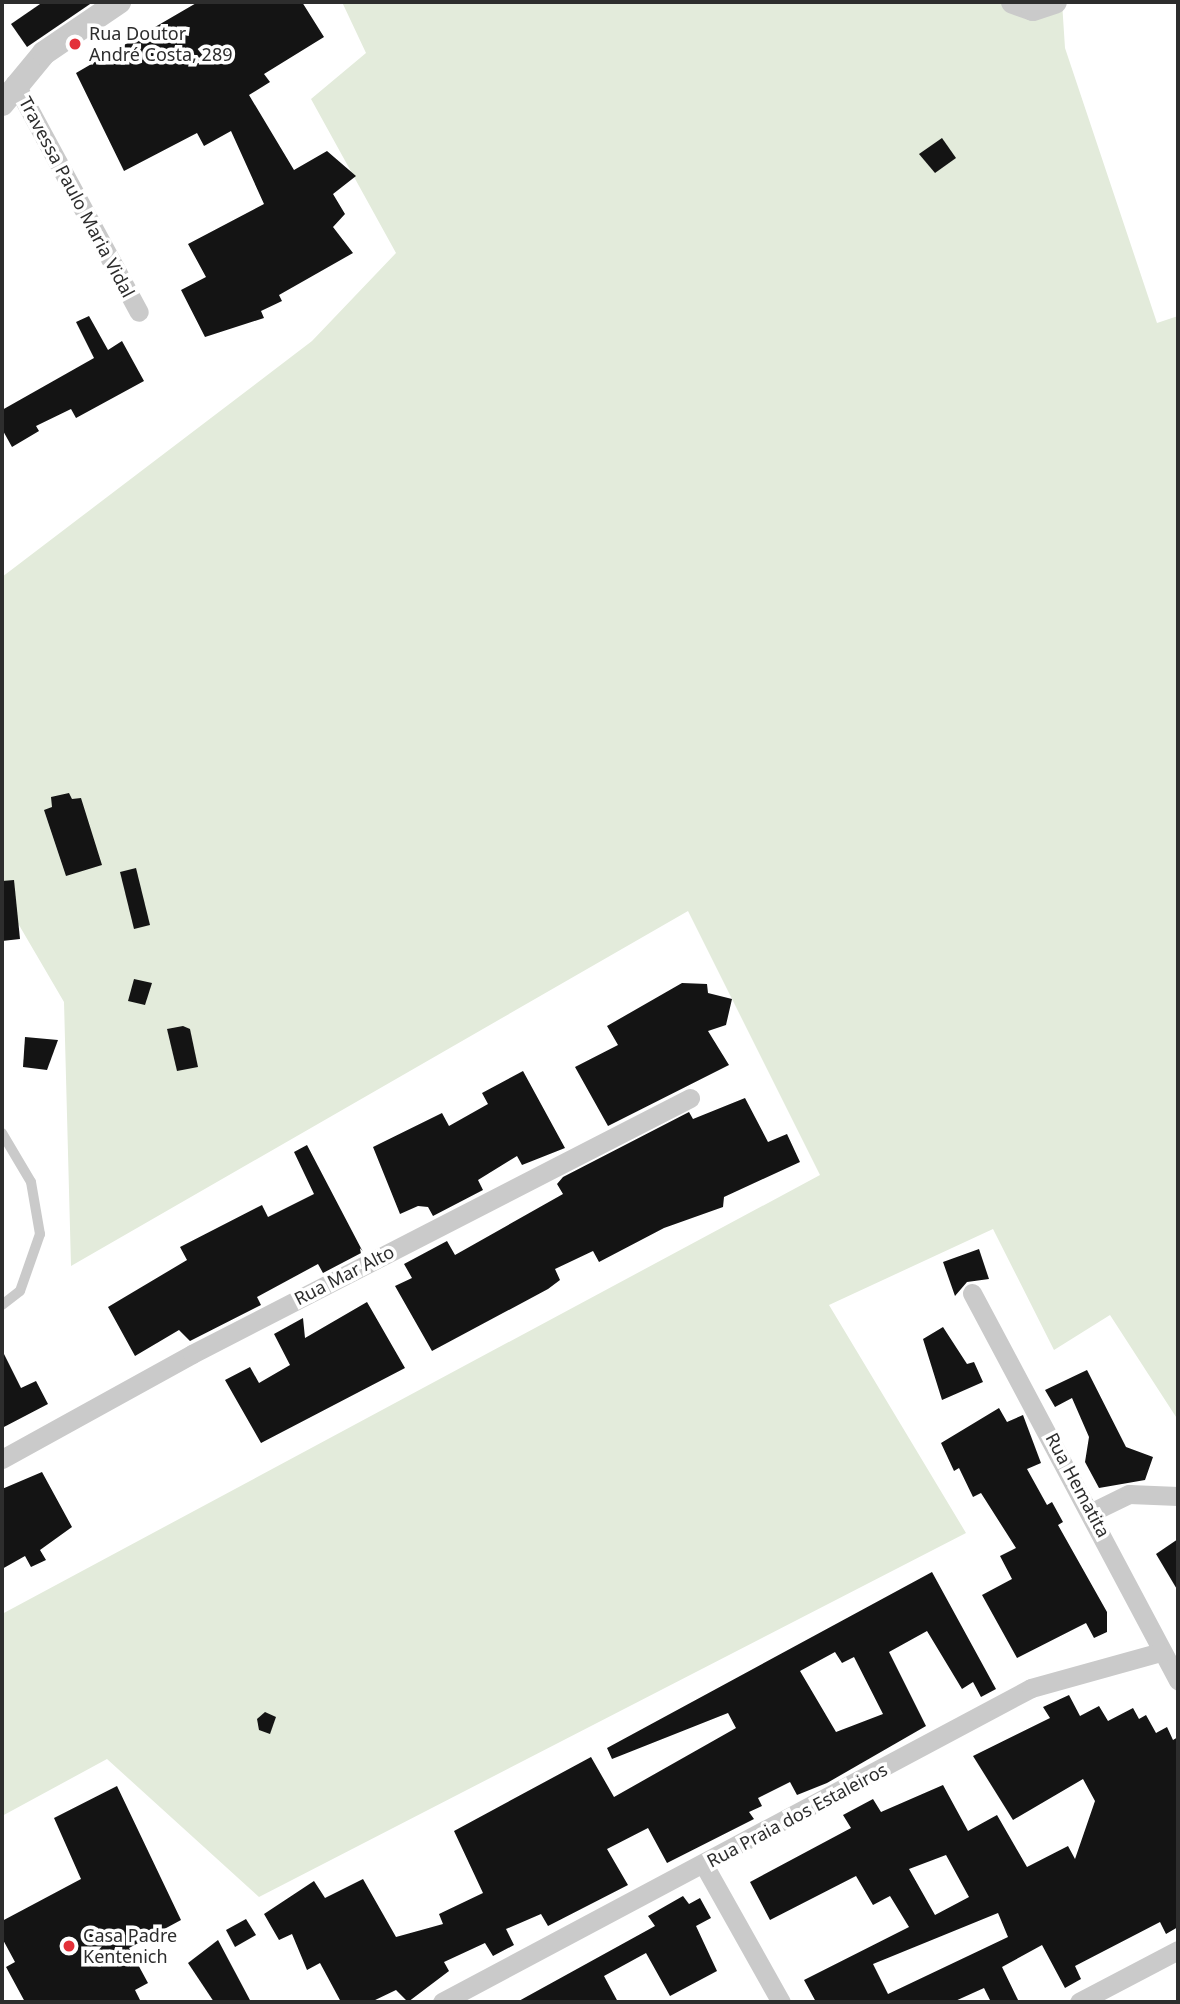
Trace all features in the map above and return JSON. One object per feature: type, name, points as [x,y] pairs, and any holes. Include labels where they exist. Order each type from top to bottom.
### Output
[{"type":"street","points":[[2,104],[15,83],[53,46],[119,2]]},
{"type":"street","points":[[1013,2],[1034,9],[1055,2]]},
{"type":"street","name":"Travessa Paulo Maria Vidal","points":[[15,83],[139,312]]},
{"type":"street","name":"Rua Mar Alto","points":[[2,1459],[192,1354],[690,1098]]},
{"type":"street","name":"Rua Hematita","points":[[972,1293],[1094,1511],[1161,1652],[1178,1681]]},
{"type":"street","points":[[1094,1511],[1129,1494],[1178,1496]]},
{"type":"street","name":"Rua Praia dos Estaleiros","points":[[442,2002],[1031,1688],[1161,1652]]},
{"type":"street","points":[[704,1864],[781,2002]]},
{"type":"street","points":[[1079,2002],[1178,1950]]},
{"type":"lane","points":[[2,1133],[31,1182],[40,1234],[20,1291],[2,1305]]},
{"type":"green space","points":[[342,2],[1062,2],[1065,48],[1157,323],[1178,316],[1178,1420],[1110,1315],[1054,1350],[993,1229],[829,1305],[966,1533],[259,1897],[107,1759],[2,1816],[2,1614],[820,1175],[688,911],[71,1266],[64,1002],[2,896],[2,577],[312,341],[396,253],[311,99],[366,53]]},
{"type":"building","points":[[43,2],[93,2],[27,47],[11,24]]},
{"type":"building","points":[[198,2],[302,2],[324,37],[264,74],[270,82],[249,95],[294,170],[327,151],[356,176],[333,194],[345,214],[333,227],[353,253],[279,295],[282,301],[261,311],[264,318],[205,337],[181,290],[206,277],[188,244],[264,204],[231,131],[204,146],[197,133],[124,171],[76,73]]},
{"type":"building","points":[[942,138],[956,158],[935,173],[919,154]]},
{"type":"building","points":[[89,316],[108,350],[122,341],[144,381],[76,418],[71,409],[36,426],[39,431],[12,447],[2,429],[2,410],[94,358],[76,322]]},
{"type":"building","points":[[69,793],[72,799],[81,798],[102,865],[66,876],[44,810],[52,807],[51,797]]},
{"type":"building","points":[[136,868],[150,925],[134,929],[120,872]]},
{"type":"building","points":[[14,880],[20,939],[2,941],[2,881]]},
{"type":"building","points":[[134,979],[152,983],[145,1005],[128,1001]]},
{"type":"building","points":[[682,983],[707,984],[708,993],[732,999],[726,1025],[708,1031],[729,1065],[608,1126],[575,1067],[618,1045],[607,1026]]},
{"type":"building","points":[[183,1026],[190,1029],[198,1067],[177,1071],[167,1029]]},
{"type":"building","points":[[25,1037],[58,1040],[47,1070],[23,1067]]},
{"type":"building","points":[[523,1071],[565,1148],[522,1165],[517,1156],[478,1180],[483,1190],[433,1216],[428,1207],[418,1206],[400,1214],[373,1147],[442,1113],[449,1126],[488,1104],[482,1093]]},
{"type":"building","points":[[745,1098],[768,1142],[787,1134],[800,1162],[724,1197],[723,1207],[664,1228],[599,1262],[593,1251],[555,1269],[560,1280],[548,1289],[432,1351],[395,1286],[412,1278],[404,1264],[447,1241],[455,1255],[563,1194],[557,1184],[563,1177],[689,1112],[693,1119]]},
{"type":"building","points":[[307,1145],[363,1252],[323,1273],[318,1264],[257,1297],[261,1305],[190,1341],[179,1330],[135,1356],[108,1307],[187,1260],[180,1247],[262,1205],[268,1217],[314,1194],[294,1152]]},
{"type":"building","points":[[979,1249],[989,1279],[967,1282],[955,1296],[943,1262]]},
{"type":"building","points":[[367,1302],[405,1368],[261,1443],[225,1380],[250,1367],[259,1383],[290,1365],[274,1334],[303,1318],[305,1338]]},
{"type":"building","points":[[943,1327],[967,1364],[974,1362],[983,1382],[942,1400],[923,1339]]},
{"type":"building","points":[[2,1350],[21,1388],[36,1381],[48,1404],[2,1428]]},
{"type":"building","points":[[1087,1370],[1126,1447],[1153,1457],[1145,1480],[1099,1488],[1085,1462],[1089,1437],[1072,1398],[1055,1407],[1045,1390]]},
{"type":"building","points":[[999,1408],[1007,1422],[1023,1415],[1041,1463],[1027,1469],[1047,1505],[1052,1502],[1063,1522],[1058,1525],[1107,1612],[1107,1632],[1094,1638],[1086,1623],[1017,1658],[982,1595],[1012,1579],[1000,1556],[1016,1548],[981,1493],[973,1497],[959,1468],[954,1471],[941,1443]]},
{"type":"building","points":[[42,1472],[72,1527],[40,1550],[46,1560],[31,1567],[25,1556],[2,1569],[2,1489]]},
{"type":"building","points":[[1178,1539],[1178,1591],[1156,1554]]},
{"type":"building","points":[[932,1572],[996,1689],[981,1697],[973,1682],[962,1689],[927,1631],[889,1652],[926,1726],[827,1783],[797,1795],[790,1782],[758,1798],[762,1806],[749,1812],[754,1819],[667,1863],[648,1828],[607,1849],[628,1885],[548,1926],[541,1914],[506,1929],[514,1945],[493,1956],[485,1943],[444,1962],[449,1971],[408,2002],[396,1990],[371,2002],[341,2002],[320,1963],[307,1970],[292,1934],[279,1940],[264,1914],[314,1881],[325,1898],[363,1879],[396,1937],[443,1924],[439,1914],[483,1893],[454,1831],[591,1757],[614,1797],[736,1728],[728,1713],[612,1759],[607,1748]],"holes":[[[835,1652],[842,1663],[854,1657],[883,1714],[836,1732],[800,1671]]]},
{"type":"building","points":[[1069,1695],[1080,1716],[1099,1706],[1108,1721],[1133,1708],[1139,1719],[1146,1715],[1156,1733],[1167,1727],[1173,1740],[1178,1737],[1178,1927],[1166,1934],[1160,1922],[1075,1966],[1081,1979],[1065,1988],[1042,1945],[1002,1967],[1019,2002],[991,2002],[984,1988],[953,2002],[816,2002],[804,1980],[909,1927],[890,1896],[873,1905],[856,1876],[770,1920],[750,1882],[851,1828],[843,1815],[873,1799],[881,1812],[943,1785],[968,1831],[997,1815],[1027,1867],[1068,1846],[1075,1859],[1095,1801],[1083,1779],[1013,1820],[973,1756],[1050,1718],[1043,1707]],"holes":[[[946,1855],[969,1897],[935,1915],[909,1869]],[[998,1913],[1008,1937],[888,1994],[873,1964]]]},
{"type":"building","points":[[265,1712],[276,1717],[270,1734],[259,1730],[257,1719]]},
{"type":"building","points":[[117,1786],[181,1920],[129,1948],[148,1983],[135,1990],[141,2002],[25,2002],[6,1967],[15,1962],[2,1938],[2,1921],[81,1879],[54,1818]]},
{"type":"building","points":[[683,1896],[689,1904],[700,1898],[711,1918],[696,1926],[717,1971],[670,1996],[646,1953],[604,1976],[618,2002],[517,2002],[655,1926],[648,1916]]},
{"type":"building","points":[[246,1919],[256,1935],[235,1947],[226,1930]]},
{"type":"building","points":[[218,1940],[251,2002],[214,2002],[188,1963]]},
{"type":"place","name":"Rua Doutor André Costa, 289","points":[[75,44]]},
{"type":"place","name":"Casa Padre Kentenich","points":[[69,1946]]}]
